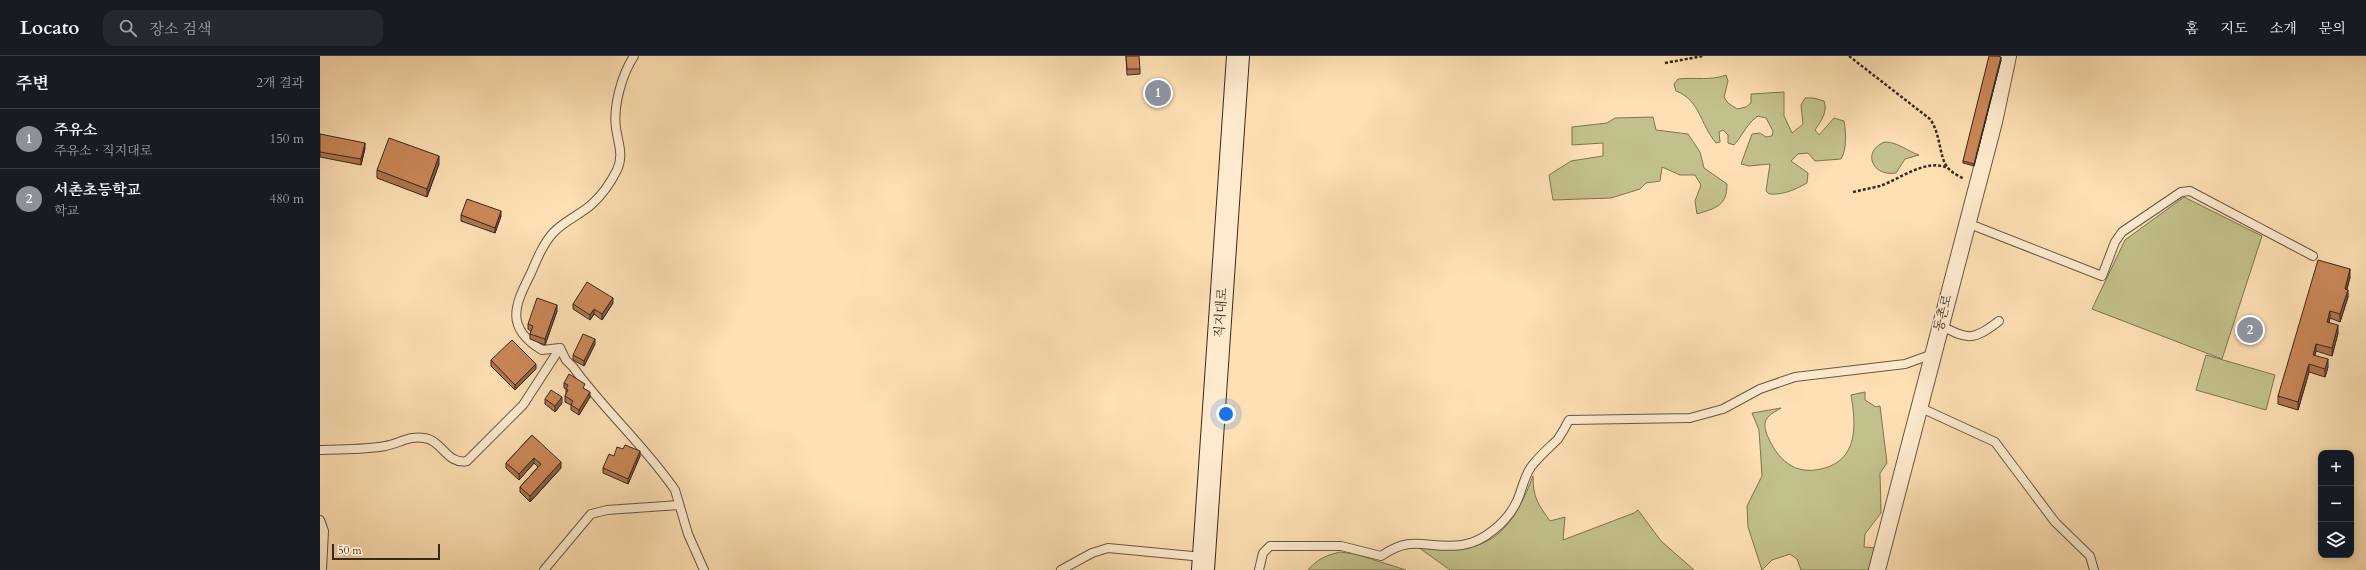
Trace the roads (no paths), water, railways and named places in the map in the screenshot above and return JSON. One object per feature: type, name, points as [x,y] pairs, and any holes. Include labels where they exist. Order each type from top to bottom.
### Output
[{"type":"main road","name":"직지대로","points":[[1204,563],[1238,56]]},
{"type":"street","name":"동촌로","points":[[1877,570],[1994,122],[2008,56]]},
{"type":"lane","points":[[560,348],[542,350],[531,344],[519,328],[516,306],[548,239],[567,222],[592,204],[609,184],[618,169],[621,151],[616,129],[616,110],[621,82],[634,56]]},
{"type":"lane","points":[[1967,223],[2102,276],[2115,242],[2122,232],[2181,192],[2190,191],[2312,256]]},
{"type":"lane","points":[[1940,325],[1962,336],[1971,337],[1979,335],[1999,321]]},
{"type":"lane","points":[[320,450],[387,446],[416,437],[434,440],[453,460],[459,463],[467,461],[523,405],[560,348]]},
{"type":"lane","points":[[560,348],[566,360],[574,367],[626,430],[654,460],[675,490],[679,505],[704,570]]},
{"type":"lane","points":[[1259,570],[1263,553],[1270,546],[1341,546],[1381,556],[1392,548],[1413,542],[1434,547],[1462,545],[1477,540],[1503,522],[1516,503],[1530,468],[1559,438],[1569,420],[1690,418],[1723,409],[1760,389],[1795,377],[1905,364],[1933,354]]},
{"type":"lane","points":[[1919,407],[1995,442],[2055,522],[2090,556],[2094,570]]},
{"type":"lane","points":[[544,570],[591,514],[607,510],[679,505]]},
{"type":"lane","points":[[320,520],[324,531],[322,570]]},
{"type":"lane","points":[[1060,570],[1092,553],[1108,548],[1204,563]]},
{"type":"place","name":"주유소","points":[[1158,93]]},
{"type":"place","name":"서촌초등학교","points":[[2250,330]]}]
